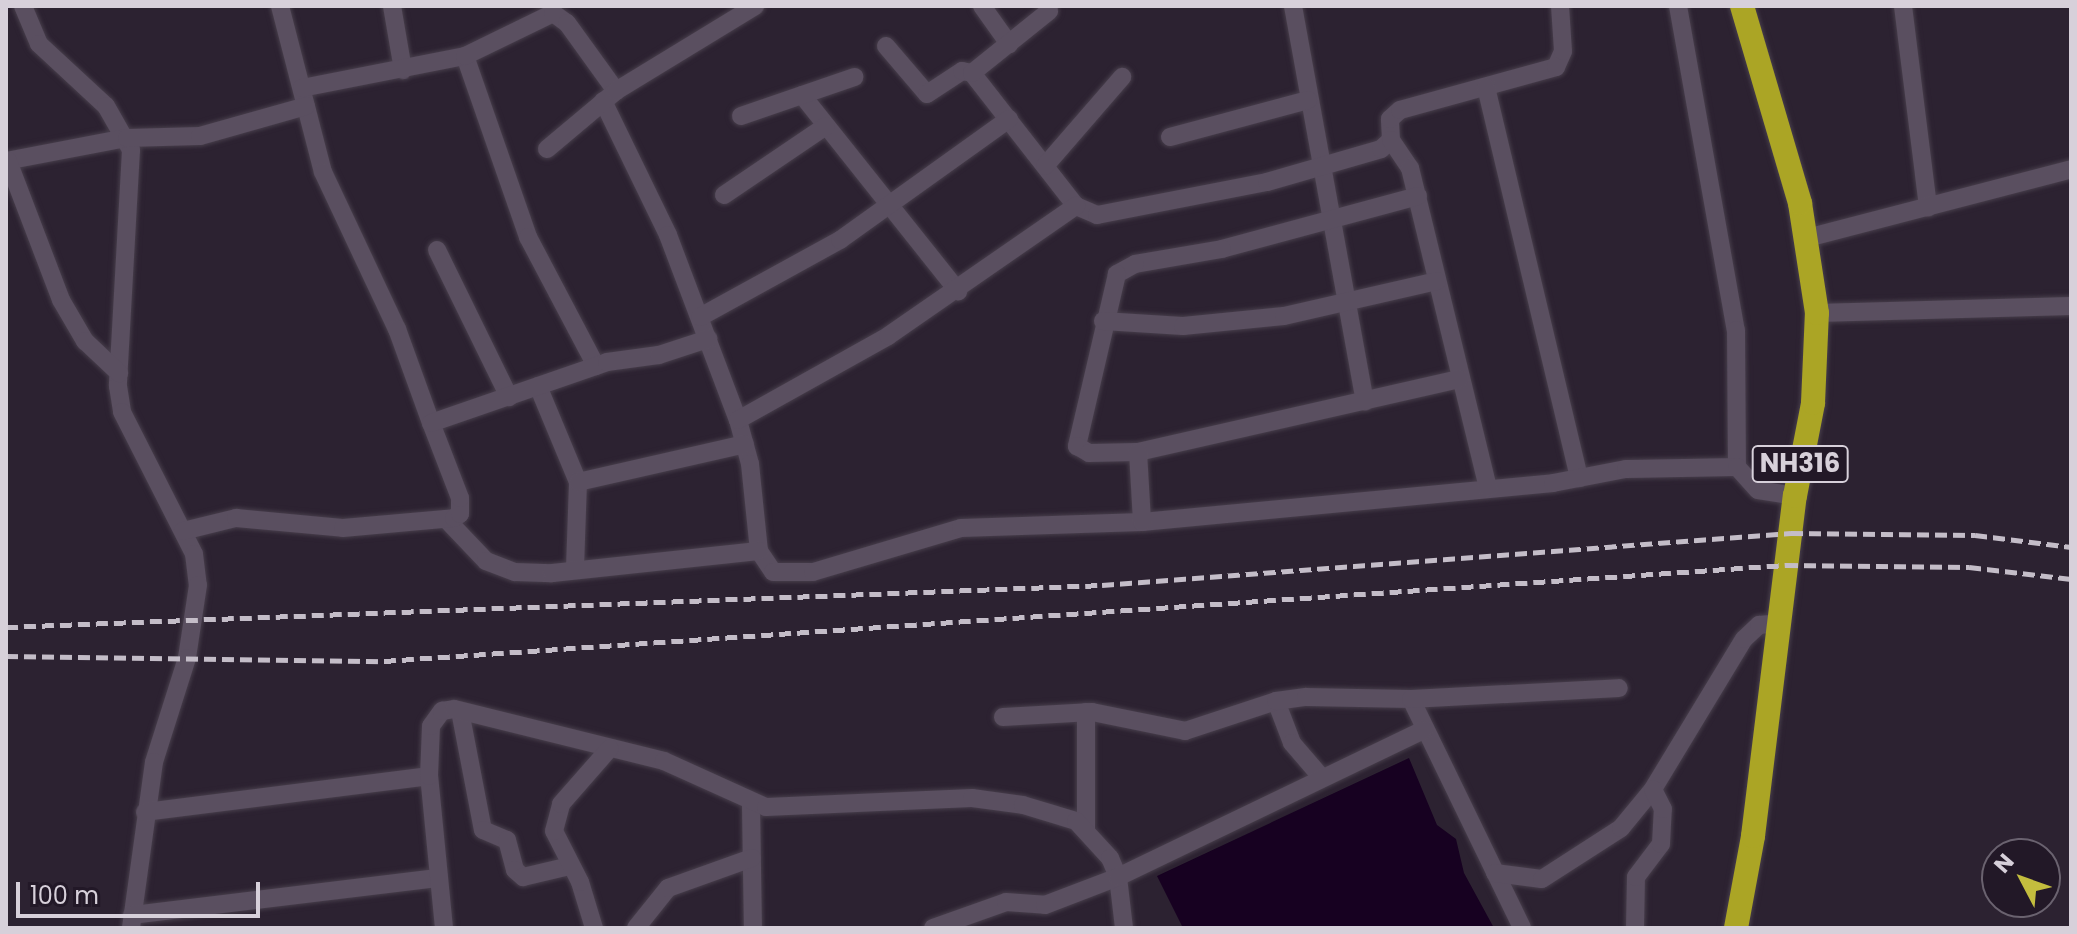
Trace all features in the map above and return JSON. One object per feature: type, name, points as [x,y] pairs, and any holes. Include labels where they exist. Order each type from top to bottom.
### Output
[{"type":"highway","name":"NH316","points":[[1736,928],[1781,623],[1795,496],[1813,403],[1817,313],[1807,238],[1742,6]]},
{"type":"street","points":[[23,6],[39,44],[106,106],[127,138],[134,166],[119,373],[122,412],[132,440],[194,554],[198,585],[193,623],[154,762],[132,922],[439,878]]},
{"type":"street","points":[[183,531],[236,518],[321,528],[446,519],[460,514],[462,507],[397,329],[340,216],[280,6]]},
{"type":"street","points":[[392,6],[403,70]]},
{"type":"street","points":[[547,149],[610,96],[755,6]]},
{"type":"street","points":[[982,6],[1009,44]]},
{"type":"street","points":[[1293,6],[1365,402]]},
{"type":"street","points":[[1488,488],[1418,196],[1410,168],[1391,140],[1390,119],[1400,110],[1556,67],[1563,51],[1560,6]]},
{"type":"street","points":[[1678,6],[1736,330],[1737,467],[1758,490],[1795,496]]},
{"type":"street","points":[[1903,6],[1928,207]]},
{"type":"street","points":[[972,73],[1049,11]]},
{"type":"street","points":[[119,373],[85,341],[61,300],[7,161],[127,138],[200,136],[304,97],[465,56],[553,13],[567,23],[610,96],[668,235],[745,444],[759,551],[766,565],[783,575],[860,560],[961,528],[1142,522],[1488,488],[1579,478],[1626,469],[1737,467]]},
{"type":"street","points":[[886,46],[927,94],[962,71],[972,73],[1076,206],[1097,215],[1143,209],[1322,166],[1381,149],[1391,140]]},
{"type":"street","points":[[465,56],[528,237],[596,366]]},
{"type":"street","points":[[741,116],[854,77]]},
{"type":"street","points":[[1045,166],[1122,77]]},
{"type":"street","points":[[1486,87],[1579,478]]},
{"type":"street","points":[[802,95],[958,291]]},
{"type":"street","points":[[1170,137],[1308,100]]},
{"type":"street","points":[[700,317],[784,274],[889,206],[1009,119]]},
{"type":"street","points":[[724,195],[826,126]]},
{"type":"street","points":[[1807,238],[2071,169]]},
{"type":"street","points":[[1418,196],[1222,249],[1135,264],[1112,282],[1077,446],[1089,453],[1138,452],[1460,379]]},
{"type":"street","points":[[738,420],[958,291],[1076,206]]},
{"type":"street","points":[[437,250],[509,397]]},
{"type":"street","points":[[1103,321],[1219,324],[1349,303],[1437,281]]},
{"type":"street","points":[[1817,313],[2071,306]]},
{"type":"street","points":[[431,423],[596,366],[659,355],[708,339]]},
{"type":"street","points":[[538,386],[578,482],[575,570]]},
{"type":"street","points":[[578,482],[745,444]]},
{"type":"street","points":[[1138,452],[1142,522]]},
{"type":"street","points":[[446,519],[500,569],[575,570],[759,551]]},
{"type":"street","points":[[1495,873],[1528,881],[1557,873],[1621,828],[1653,789],[1744,639],[1759,625],[1781,623]]},
{"type":"street","points":[[1003,717],[1086,712],[1121,715],[1185,731],[1276,701],[1411,699],[1619,688]]},
{"type":"street","points":[[1411,699],[1522,928]]},
{"type":"street","points":[[1276,701],[1292,743],[1322,778]]},
{"type":"street","points":[[460,711],[483,830],[507,840],[515,870],[523,877],[570,866]]},
{"type":"street","points":[[444,928],[429,776],[435,716],[460,711],[610,748],[703,775],[751,805],[972,798],[1023,805],[1086,829],[1110,858],[1118,877],[1124,928]]},
{"type":"street","points":[[1086,712],[1086,829]]},
{"type":"street","points":[[933,928],[1006,902],[1045,905],[1118,877],[1424,730]]},
{"type":"street","points":[[594,928],[570,866],[556,844],[556,817],[610,748]]},
{"type":"street","points":[[145,812],[429,776]]},
{"type":"street","points":[[1635,928],[1636,877],[1661,844],[1663,809],[1653,789]]},
{"type":"street","points":[[751,805],[753,928]]},
{"type":"street","points":[[636,928],[668,888],[752,858]]},
{"type":"shaded area","points":[[1409,758],[1437,825],[1456,839],[1464,873],[1494,928],[1183,928],[1157,876]]},
{"type":"railway","points":[[6,627],[1102,585],[1791,533],[1975,535],[2071,547]]},
{"type":"railway","points":[[6,656],[384,661],[1786,565],[1969,567],[2071,579]]}]
